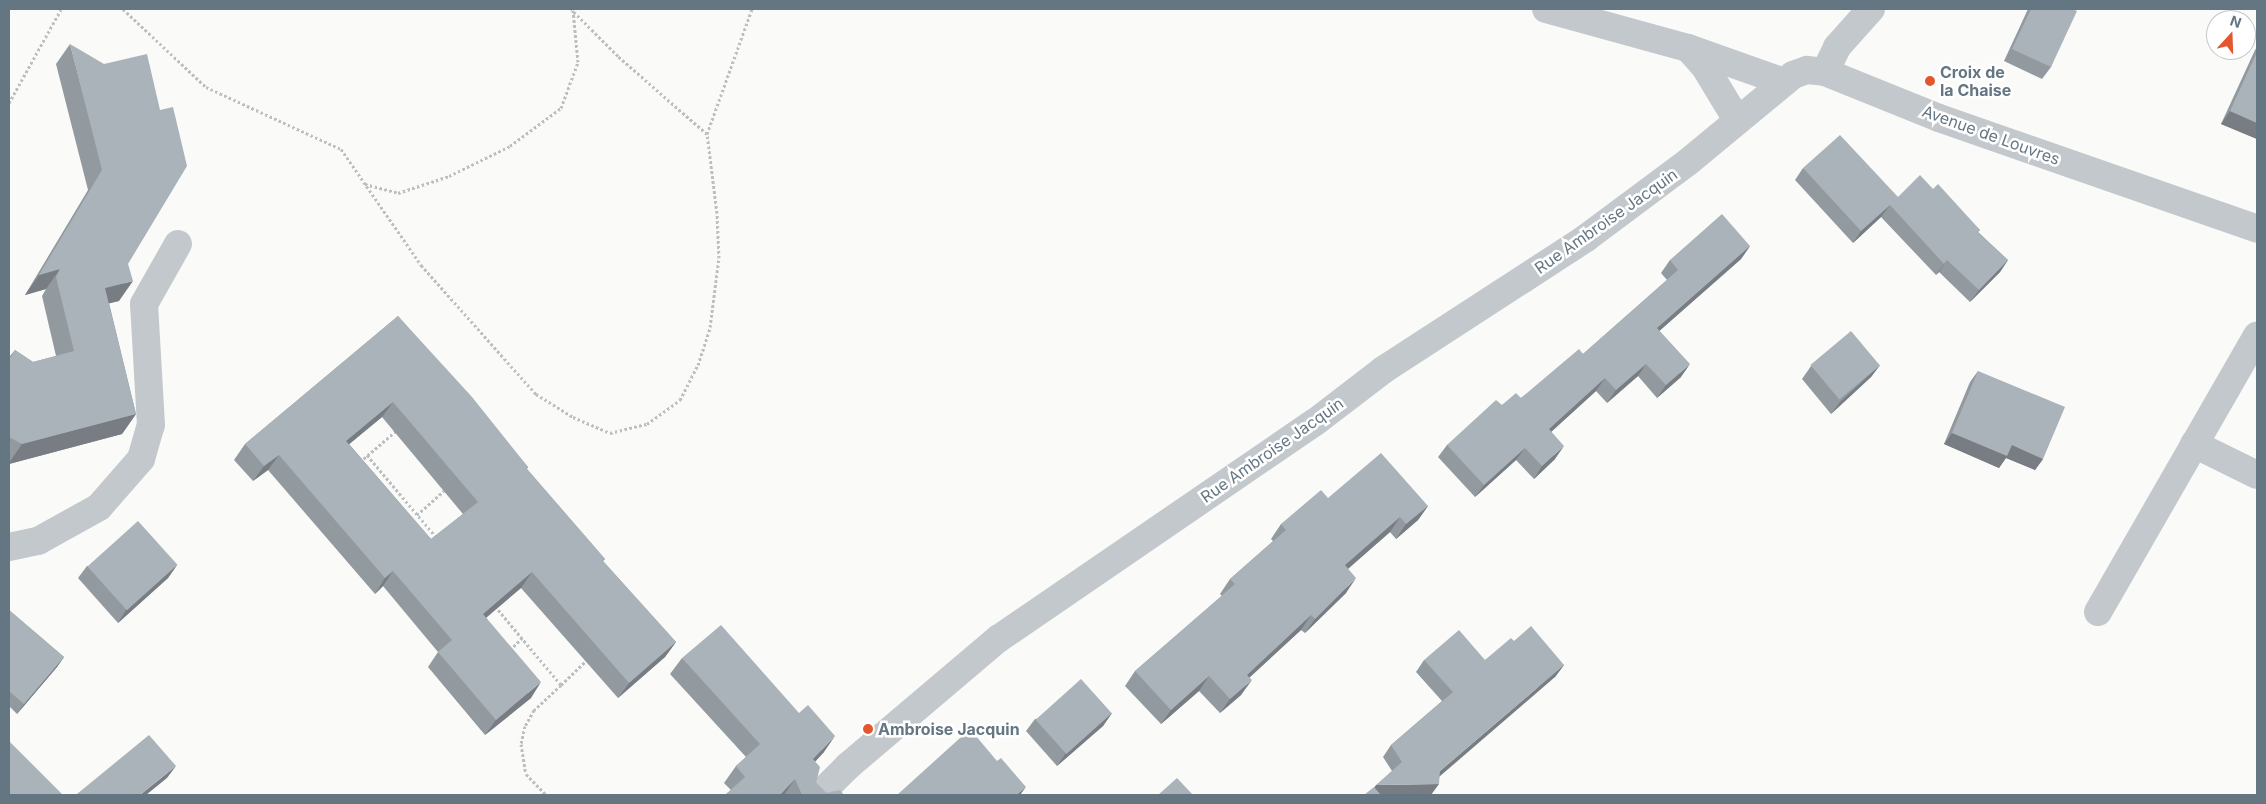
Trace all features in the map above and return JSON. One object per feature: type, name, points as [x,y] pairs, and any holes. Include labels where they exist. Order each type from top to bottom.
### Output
[{"type":"street","points":[[1546,9],[1688,48],[1784,82]]},
{"type":"street","points":[[1825,72],[1837,47],[1871,9]]},
{"type":"street","points":[[1688,48],[1705,67],[1737,120]]},
{"type":"street","name":"Avenue de Louvres","points":[[1737,120],[1784,82],[1807,70],[1825,72],[1939,118],[2257,229]]},
{"type":"street","name":"Rue Ambroise Jacquin","points":[[820,795],[848,766],[998,639],[1314,423],[1383,370],[1586,238],[1688,162],[1737,120]]},
{"type":"street","points":[[9,547],[38,541],[99,507],[141,459],[151,425],[144,304],[178,244]]},
{"type":"street","points":[[2098,612],[2257,336]]},
{"type":"street","points":[[2194,444],[2257,475]]},
{"type":"path","points":[[9,103],[61,9]]},
{"type":"path","points":[[123,9],[206,87],[341,149],[421,265],[536,394],[573,417],[610,433],[647,424],[680,400],[698,365],[710,327],[719,258],[707,134],[752,9]]},
{"type":"path","points":[[365,183],[398,193],[449,176],[510,146],[561,108],[578,62],[572,10]]},
{"type":"path","points":[[572,10],[618,56],[707,134]]},
{"type":"path","points":[[354,466],[405,423]]},
{"type":"path","points":[[368,455],[441,543]]},
{"type":"path","points":[[417,515],[444,490]]},
{"type":"path","points":[[403,511],[409,505]]},
{"type":"path","points":[[490,600],[561,686]]},
{"type":"path","points":[[504,655],[522,638]]},
{"type":"path","points":[[546,795],[526,774],[521,744],[525,726],[534,710],[586,661]]},
{"type":"building","points":[[2031,9],[2073,9],[2077,11],[2051,67],[2012,49]]},
{"type":"building","points":[[70,44],[104,64],[147,54],[160,110],[173,107],[187,166],[128,264],[133,281],[105,288],[136,414],[22,444],[9,437],[9,356],[11,357],[15,350],[33,362],[74,351],[56,277],[60,269],[39,275],[102,170]]},
{"type":"building","points":[[2257,52],[2257,123],[2230,111],[2253,60],[2256,60]]},
{"type":"building","points":[[1840,135],[1898,197],[1920,175],[1933,189],[1938,184],[1980,230],[1977,232],[2008,260],[1979,290],[1947,260],[1944,264],[1890,205],[1861,231],[1803,168]]},
{"type":"building","points":[[1722,214],[1750,246],[1657,328],[1690,364],[1666,385],[1646,364],[1616,390],[1605,378],[1549,429],[1564,446],[1542,466],[1525,448],[1484,485],[1447,445],[1496,400],[1502,405],[1516,393],[1521,398],[1579,349],[1583,354],[1678,270],[1670,260]]},
{"type":"building","points":[[398,316],[472,397],[528,467],[526,468],[605,559],[602,560],[676,642],[629,683],[532,572],[483,614],[541,682],[496,720],[438,652],[452,640],[393,571],[385,578],[279,455],[264,466],[245,444]],"holes":[[[393,402],[478,502],[431,539],[346,441]]]},
{"type":"building","points":[[1851,331],[1880,365],[1839,400],[1810,365]]},
{"type":"building","points":[[1978,371],[2065,407],[2043,459],[2012,445],[2007,456],[1952,433]]},
{"type":"building","points":[[1381,453],[1428,506],[1406,524],[1400,517],[1345,565],[1356,578],[1315,619],[1311,615],[1247,675],[1252,680],[1230,699],[1209,676],[1171,710],[1135,671],[1235,584],[1230,579],[1286,530],[1281,524],[1321,490],[1328,498]]},
{"type":"building","points":[[138,521],[177,565],[127,610],[87,567]]},
{"type":"building","points":[[9,610],[64,657],[24,704],[9,691]]},
{"type":"building","points":[[721,625],[799,713],[808,705],[835,736],[813,759],[820,767],[816,783],[826,793],[840,790],[844,795],[802,795],[795,779],[780,795],[725,795],[745,777],[736,766],[760,744],[682,658]]},
{"type":"building","points":[[1531,626],[1564,665],[1440,771],[1439,784],[1376,785],[1402,762],[1391,745],[1453,692],[1424,660],[1459,630],[1485,660],[1511,638],[1514,641]]},
{"type":"building","points":[[1081,679],[1112,713],[1066,754],[1036,720]]},
{"type":"building","points":[[970,729],[997,761],[1001,758],[1026,787],[1016,795],[897,795]]},
{"type":"building","points":[[149,735],[176,766],[140,795],[77,794]]},
{"type":"building","points":[[9,741],[63,795],[9,795]]},
{"type":"building","points":[[1177,778],[1193,795],[1158,795]]},
{"type":"building","points":[[1374,787],[1381,795],[1364,795]]},
{"type":"place","name":"Croix de la Chaise","points":[[1930,81]]},
{"type":"place","name":"Ambroise Jacquin","points":[[868,729]]}]
